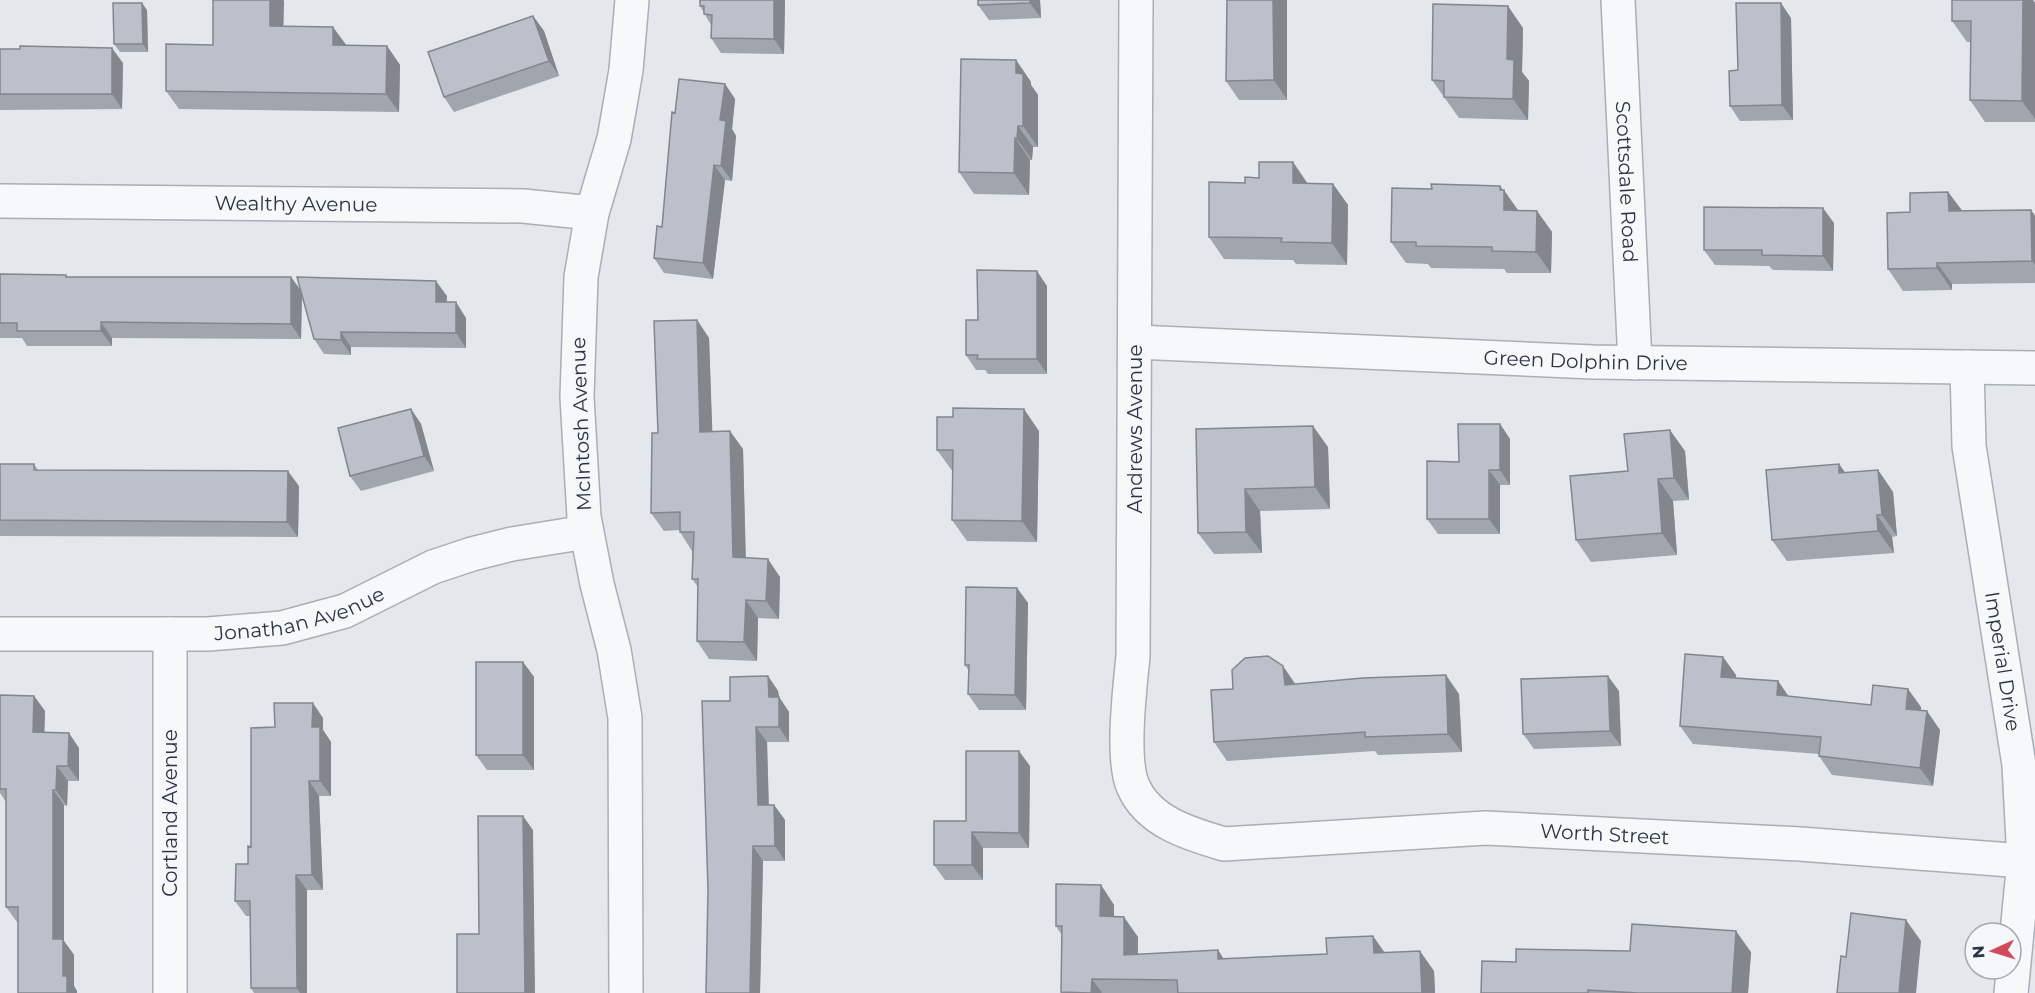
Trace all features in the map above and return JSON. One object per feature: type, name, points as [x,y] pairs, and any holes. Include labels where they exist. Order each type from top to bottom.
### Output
[{"type":"street","name":"McIntosh Avenue","points":[[626,993],[625,718],[614,650],[586,532],[578,442],[581,277],[592,213],[614,140],[626,70],[632,0]]},
{"type":"street","name":"Andrews Avenue","points":[[1136,0],[1133,656],[1127,722],[1128,753],[1132,786],[1154,813],[1185,832]]},
{"type":"street","name":"Scottsdale Road","points":[[1618,0],[1635,363]]},
{"type":"street","name":"Wealthy Avenue","points":[[0,201],[523,206],[592,213]]},
{"type":"street","name":"Green Dolphin Drive","points":[[1136,342],[1635,363],[2035,369]]},
{"type":"street","name":"Imperial Drive","points":[[1967,368],[1969,446],[2019,765],[2024,861],[2011,993]]},
{"type":"street","name":"Jonathan Avenue","points":[[0,634],[170,634],[246,632],[282,628],[318,620],[369,600],[433,567],[472,554],[512,544],[586,532]]},
{"type":"street","name":"Cortland Avenue","points":[[170,634],[170,993]]},
{"type":"street","name":"Worth Street","points":[[1185,832],[1224,844],[1486,828],[1800,844],[2024,861]]},
{"type":"building","points":[[213,0],[270,0],[270,26],[333,27],[333,45],[387,46],[386,94],[166,91],[166,44],[213,45]]},
{"type":"building","points":[[700,0],[774,0],[774,39],[711,38],[712,15],[704,14],[704,6],[700,6]]},
{"type":"building","points":[[978,0],[1030,0],[1030,3],[978,5]]},
{"type":"building","points":[[1227,0],[1273,0],[1274,80],[1226,81]]},
{"type":"building","points":[[1952,0],[2023,0],[2022,101],[1970,100],[1971,21],[1952,21]]},
{"type":"building","points":[[113,3],[142,3],[143,44],[114,44]]},
{"type":"building","points":[[1736,3],[1781,3],[1782,105],[1730,106],[1729,71],[1738,70]]},
{"type":"building","points":[[1433,4],[1508,6],[1507,59],[1514,60],[1513,99],[1444,97],[1444,81],[1432,80]]},
{"type":"building","points":[[533,16],[549,61],[444,97],[428,52]]},
{"type":"building","points":[[20,46],[112,48],[112,94],[0,94],[0,49],[20,49]]},
{"type":"building","points":[[961,59],[1016,60],[1016,73],[1023,74],[1023,126],[1018,126],[1017,139],[1015,138],[1014,173],[959,172]]},
{"type":"building","points":[[679,79],[725,84],[720,120],[726,121],[721,166],[714,165],[703,263],[654,258],[657,226],[662,227],[672,112],[675,113]]},
{"type":"building","points":[[1259,162],[1293,162],[1293,183],[1333,184],[1332,243],[1281,242],[1282,238],[1209,237],[1209,182],[1245,183],[1245,177],[1259,178]]},
{"type":"building","points":[[1431,184],[1500,186],[1500,190],[1504,190],[1504,210],[1537,211],[1536,252],[1492,251],[1492,247],[1416,246],[1416,242],[1391,242],[1392,188],[1432,189]]},
{"type":"building","points":[[1948,192],[1949,211],[2031,210],[2032,261],[1937,263],[1937,268],[1888,269],[1887,213],[1910,212],[1910,193]]},
{"type":"building","points":[[1704,207],[1823,208],[1823,256],[1762,255],[1762,250],[1704,250]]},
{"type":"building","points":[[977,270],[1037,271],[1037,359],[977,359],[978,355],[966,355],[966,320],[978,320]]},
{"type":"building","points":[[0,274],[66,275],[66,277],[291,277],[291,324],[101,322],[101,331],[17,331],[17,323],[0,323]]},
{"type":"building","points":[[297,277],[436,281],[436,302],[456,302],[456,333],[341,332],[341,340],[314,339]]},
{"type":"building","points":[[697,320],[700,432],[730,431],[733,557],[768,559],[766,601],[746,600],[744,642],[697,641],[698,579],[692,579],[694,532],[680,532],[680,512],[651,513],[652,433],[658,433],[654,321]]},
{"type":"building","points":[[953,408],[1024,409],[1022,521],[952,520],[953,450],[937,450],[937,417],[953,417]]},
{"type":"building","points":[[411,409],[424,456],[350,476],[338,428]]},
{"type":"building","points":[[1458,424],[1500,424],[1500,470],[1489,470],[1489,519],[1427,519],[1427,461],[1459,462]]},
{"type":"building","points":[[1313,426],[1315,487],[1245,489],[1246,532],[1198,533],[1196,429]]},
{"type":"building","points":[[1670,430],[1674,478],[1658,479],[1662,533],[1576,540],[1570,476],[1628,471],[1624,434]]},
{"type":"building","points":[[0,464],[34,464],[34,470],[288,471],[287,522],[0,520]]},
{"type":"building","points":[[1839,464],[1839,473],[1878,470],[1882,515],[1877,515],[1878,531],[1772,540],[1766,470]]},
{"type":"building","points":[[966,587],[1017,588],[1015,695],[968,694],[969,665],[965,665]]},
{"type":"building","points":[[1685,654],[1723,657],[1721,677],[1778,681],[1777,695],[1871,705],[1873,685],[1908,689],[1906,709],[1927,711],[1920,768],[1819,756],[1821,737],[1680,726]]},
{"type":"building","points":[[1268,656],[1283,666],[1285,685],[1363,678],[1446,675],[1448,734],[1365,737],[1365,732],[1214,742],[1211,690],[1233,689],[1232,670],[1245,658]]},
{"type":"building","points":[[476,662],[523,662],[523,755],[476,755]]},
{"type":"building","points":[[768,676],[769,697],[779,697],[779,727],[756,727],[758,805],[774,805],[775,846],[753,846],[750,993],[706,993],[708,889],[702,701],[730,701],[730,677]]},
{"type":"building","points":[[1608,676],[1610,731],[1523,734],[1521,679]]},
{"type":"building","points":[[0,695],[34,696],[33,732],[69,733],[68,766],[57,766],[56,790],[53,790],[53,939],[63,939],[63,976],[67,976],[67,993],[18,993],[18,907],[6,907],[6,789],[0,789]]},
{"type":"building","points":[[274,703],[313,703],[312,727],[320,727],[320,781],[309,781],[312,875],[296,875],[297,988],[251,988],[250,901],[235,901],[236,864],[248,864],[248,846],[251,847],[251,728],[275,727]]},
{"type":"building","points":[[966,751],[1019,751],[1019,833],[972,832],[972,865],[934,865],[934,821],[966,821]]},
{"type":"building","points":[[478,816],[523,816],[525,993],[457,993],[457,934],[479,934]]},
{"type":"building","points":[[1056,884],[1101,885],[1100,916],[1124,917],[1124,955],[1218,950],[1218,959],[1327,954],[1326,938],[1373,936],[1374,953],[1420,951],[1422,993],[1178,993],[1177,980],[1092,979],[1091,993],[1061,992],[1062,926],[1056,926]]},
{"type":"building","points":[[1851,913],[1906,920],[1899,993],[1837,993],[1841,956],[1846,957]]},
{"type":"building","points":[[1632,924],[1736,931],[1732,993],[1638,993],[1588,990],[1588,993],[1481,993],[1482,961],[1516,962],[1516,949],[1630,951]]}]
